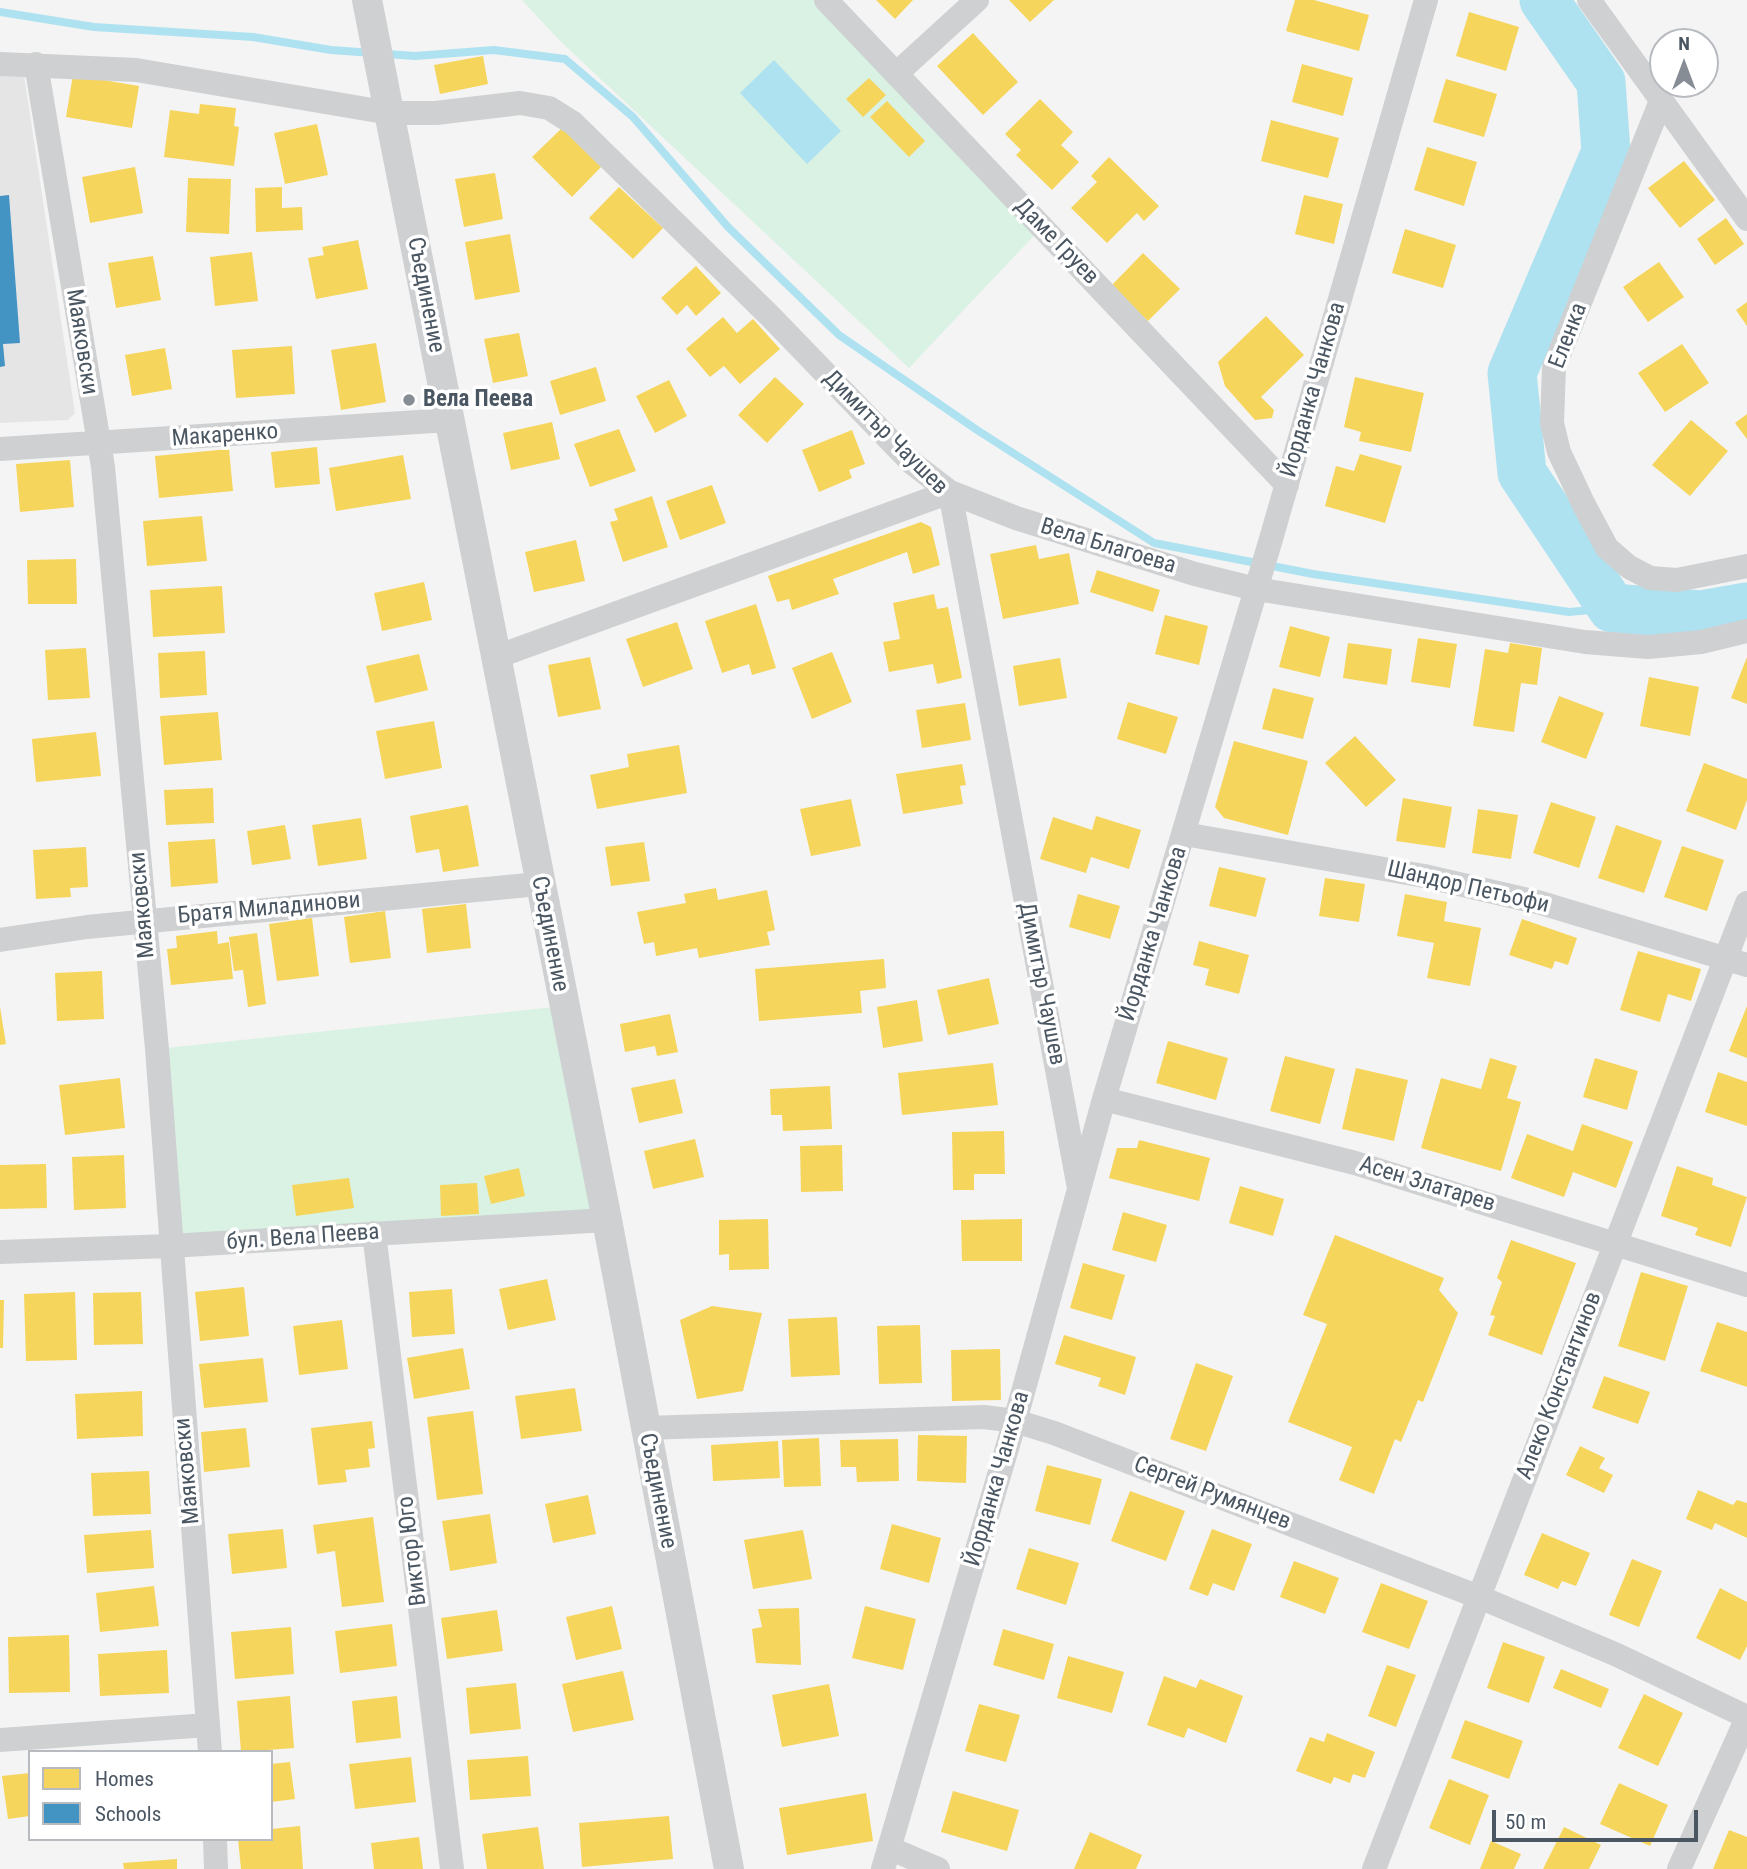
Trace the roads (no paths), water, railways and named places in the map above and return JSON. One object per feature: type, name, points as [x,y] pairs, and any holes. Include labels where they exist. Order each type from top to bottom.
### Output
[{"type":"street","name":"Съединение","points":[[367,0],[607,1220],[729,1869]]},
{"type":"street","name":"Даме Груев","points":[[826,0],[1287,485]]},
{"type":"street","points":[[896,74],[977,0]]},
{"type":"street","name":"Йорданка Чанкова","points":[[886,1859],[1015,1421],[1104,1099],[1259,581],[1426,0]]},
{"type":"street","points":[[1589,0],[1747,219]]},
{"type":"street","name":"Димитър Чаушев","points":[[0,64],[136,70],[390,113],[436,113],[520,103],[549,108],[573,122],[771,317],[912,463],[950,492],[1080,1189]]},
{"type":"street","name":"Маяковски","points":[[36,64],[99,444],[145,921],[210,1750]]},
{"type":"street","name":"Еленка","points":[[1661,100],[1554,367],[1552,423],[1559,452],[1584,505],[1607,548],[1629,567],[1650,578],[1677,580],[1747,566]]},
{"type":"street","name":"Макаренко","points":[[0,449],[449,420]]},
{"type":"street","points":[[496,657],[950,492]]},
{"type":"street","name":"Вела Благоева","points":[[950,492],[1029,522],[1195,574],[1259,581],[1559,638],[1648,647],[1701,642],[1747,631]]},
{"type":"street","name":"Шандор Петьофи","points":[[1184,834],[1424,876],[1515,897],[1736,962]]},
{"type":"street","name":"Братя Миладинови","points":[[0,940],[145,921],[539,884]]},
{"type":"street","name":"Алеко Константинов","points":[[1374,1869],[1615,1243],[1736,962],[1747,903]]},
{"type":"street","name":"Асен Златарев","points":[[1104,1099],[1355,1163],[1747,1285]]},
{"type":"street","name":"бул. Вела Пеева","points":[[0,1252],[170,1246],[607,1220]]},
{"type":"street","name":"Виктор Юго","points":[[374,1233],[452,1869]]},
{"type":"street","name":"Сергей Румянцев","points":[[645,1428],[984,1416],[1015,1421],[1054,1433],[1479,1597],[1615,1654],[1747,1718]]},
{"type":"street","points":[[1679,1869],[1747,1718]]},
{"type":"street","points":[[0,1740],[208,1725]]},
{"type":"street","points":[[215,1841],[216,1869]]},
{"type":"street","points":[[886,1859],[939,1869]]},
{"type":"water","points":[[774,60],[841,131],[807,164],[740,93]]},
{"type":"waterway","points":[[1544,0],[1601,82],[1606,152],[1512,373],[1522,473],[1612,608],[1701,615],[1747,607]]},
{"type":"waterway","points":[[0,12],[94,27],[253,37],[331,50],[415,56],[494,50],[565,59],[633,117],[728,227],[839,335],[977,430],[1154,543],[1313,574],[1569,612],[1612,608]]},
{"type":"place","name":"Вела Пеева","points":[[409,400]]}]
